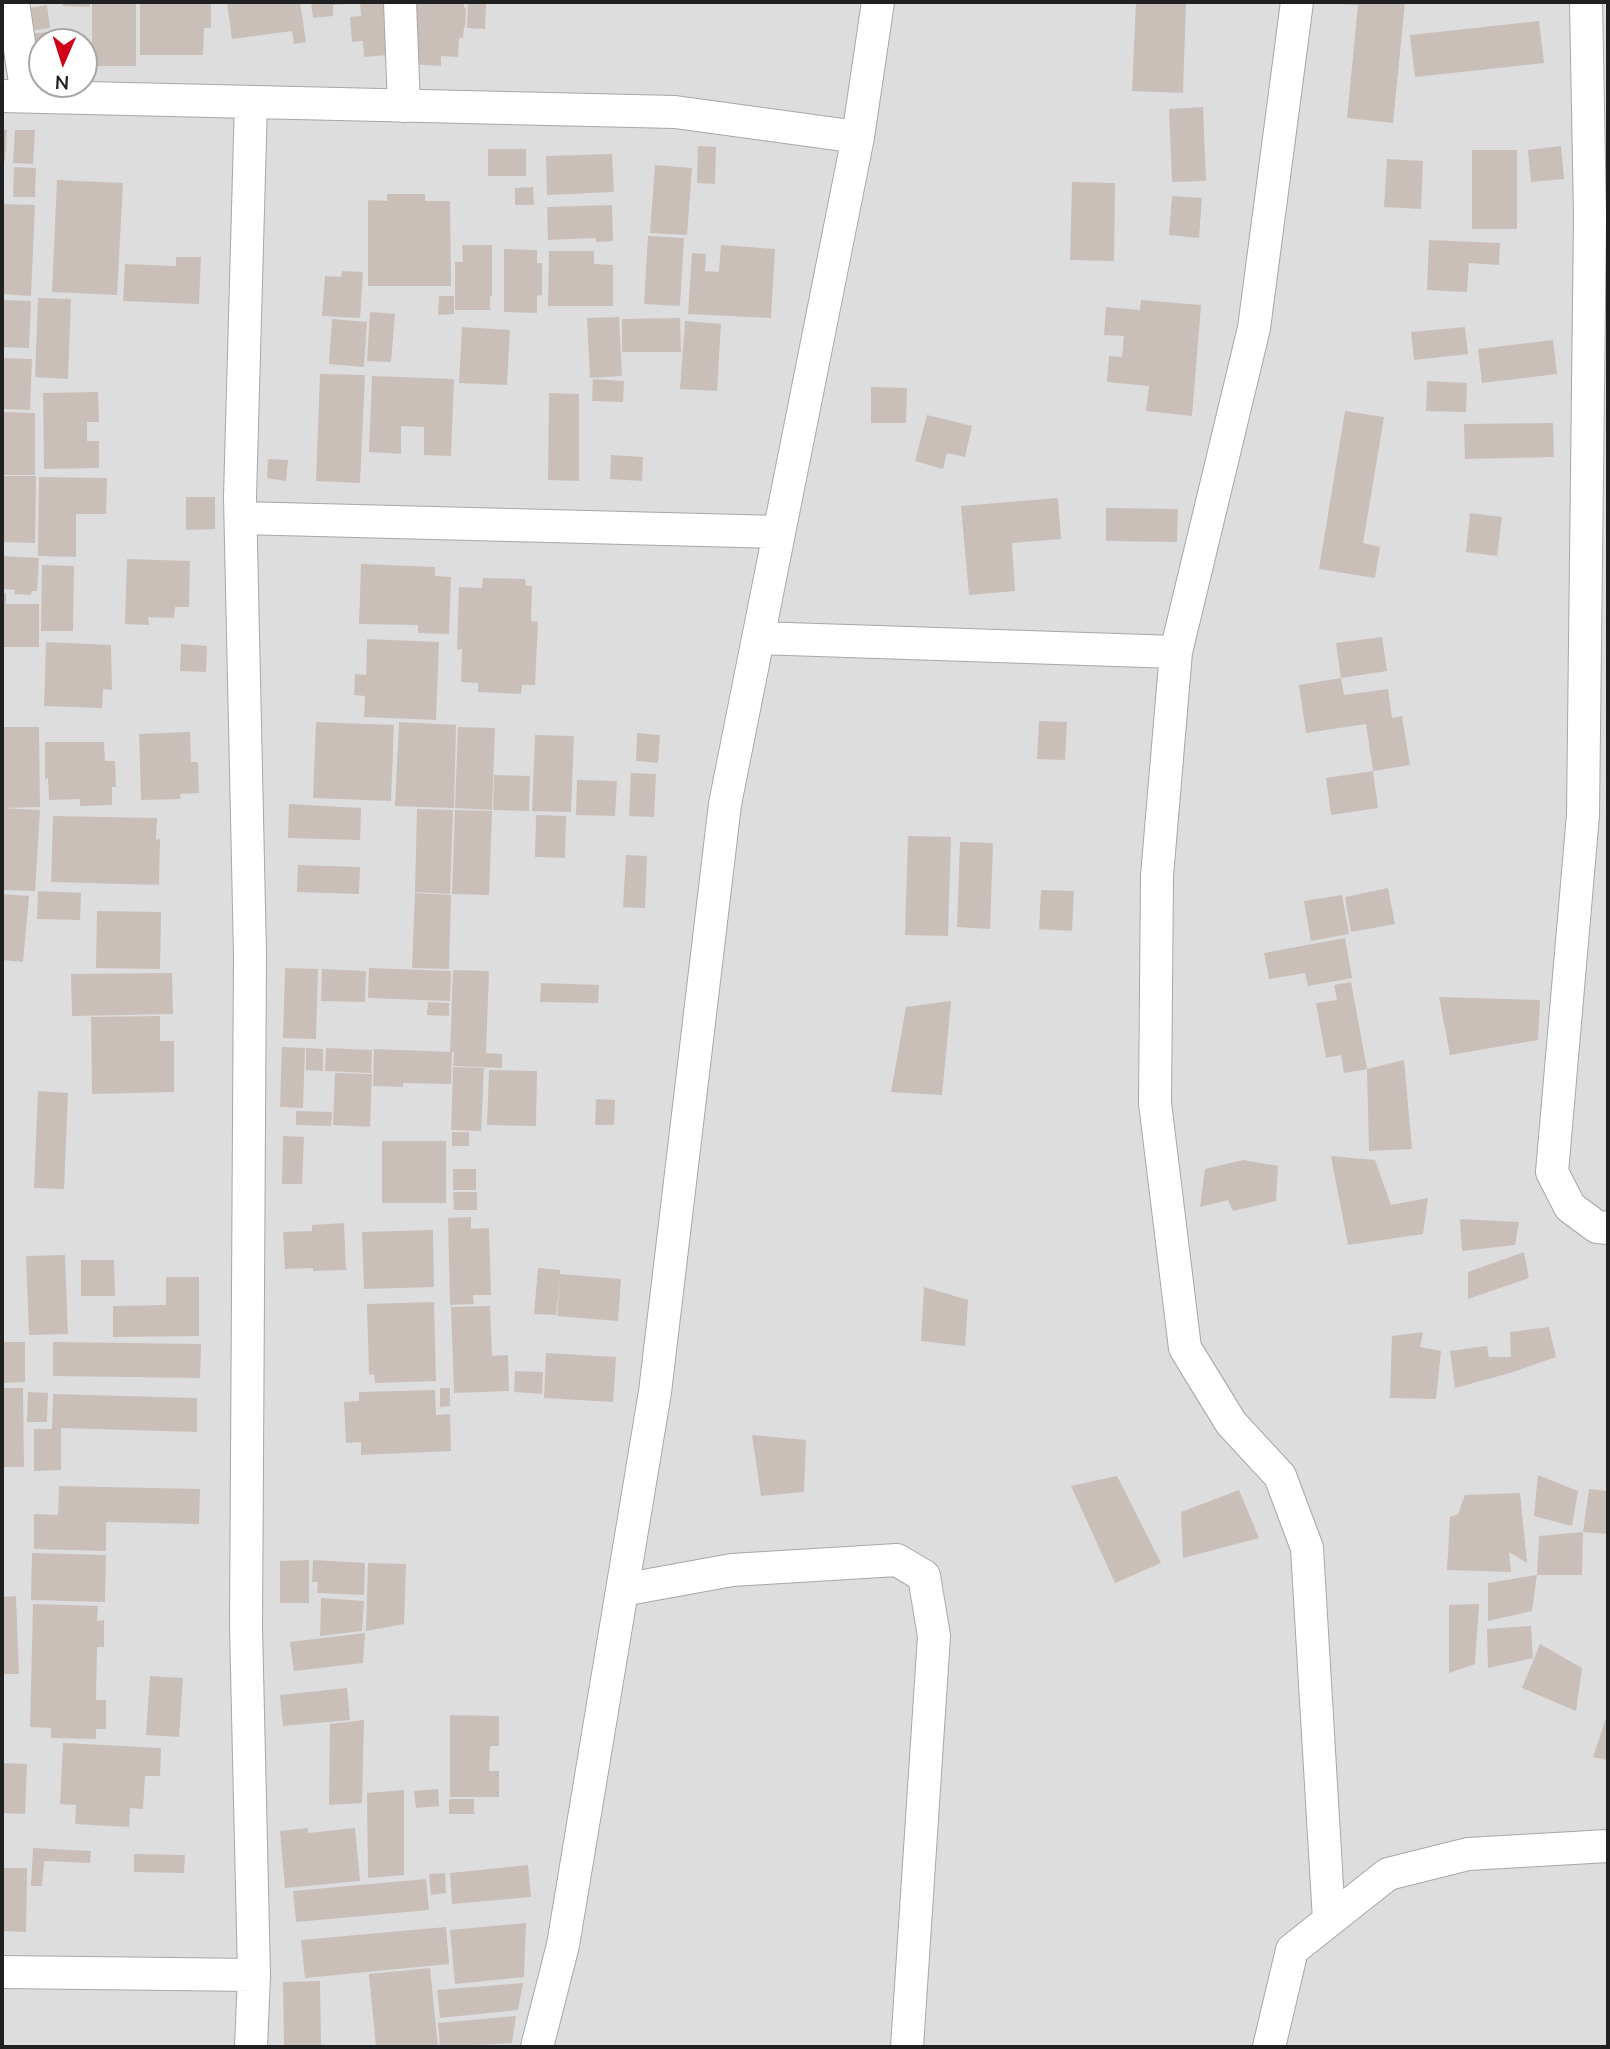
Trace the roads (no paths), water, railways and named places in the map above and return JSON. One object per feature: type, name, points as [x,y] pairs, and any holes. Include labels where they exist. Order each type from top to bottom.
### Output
[{"type":"street","points":[[13,2],[15,96],[676,112],[858,137]]},
{"type":"street","points":[[400,2],[404,106]]},
{"type":"street","points":[[537,2047],[563,1945],[655,1392],[725,804],[858,137],[878,2]]},
{"type":"street","points":[[1297,2],[1254,328],[1175,652],[1157,876],[1155,1103],[1185,1348],[1231,1423],[1280,1476],[1307,1548],[1329,1920]]},
{"type":"street","points":[[1586,2],[1590,216],[1583,815],[1552,1172],[1570,1208],[1597,1227],[1608,1228]]},
{"type":"street","points":[[251,102],[241,518],[250,954],[246,1626],[254,1975],[251,2047]]},
{"type":"street","points":[[241,518],[779,532]]},
{"type":"street","points":[[758,638],[1175,652]]},
{"type":"street","points":[[622,1590],[732,1570],[897,1560],[924,1576],[934,1636],[907,2047]]},
{"type":"street","points":[[1269,2047],[1292,1950],[1388,1874],[1468,1854],[1608,1846]]},
{"type":"street","points":[[2,1972],[254,1975]]}]
